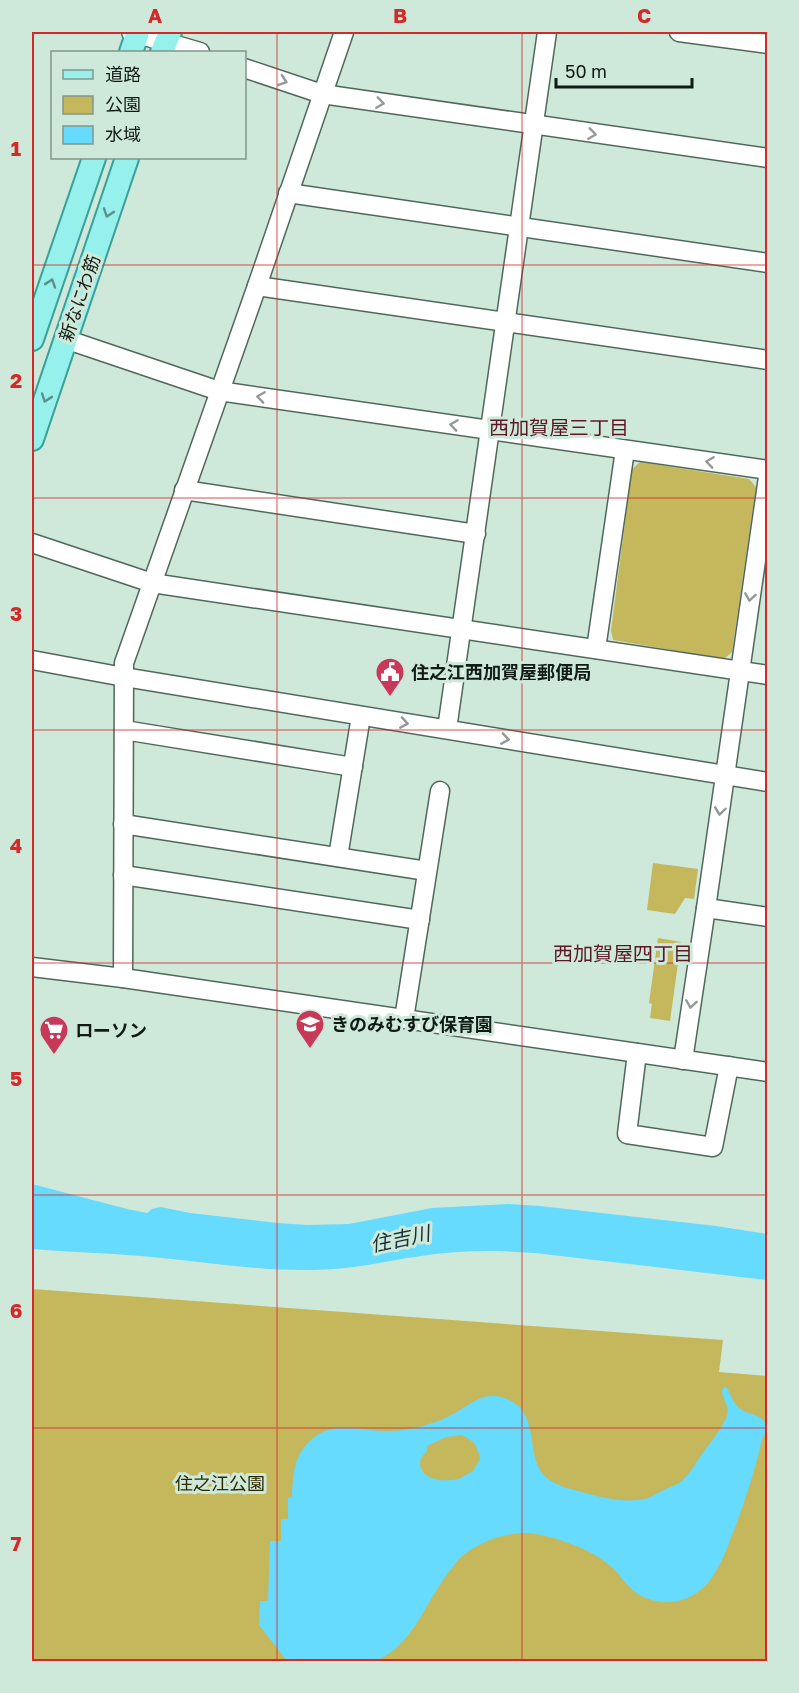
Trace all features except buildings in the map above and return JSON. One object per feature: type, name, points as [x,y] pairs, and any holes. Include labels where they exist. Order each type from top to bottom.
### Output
[{"type":"main road","name":"新なにわ筋","points":[[33,330],[94,159]]},
{"type":"main road","name":"新なにわ筋","points":[[32,439],[127,159]]},
{"type":"street","points":[[123,978],[124,663],[344,32]]},
{"type":"street","points":[[447,729],[547,32]]},
{"type":"street","points":[[679,32],[768,44]]},
{"type":"street","points":[[135,37],[166,42],[197,51]]},
{"type":"street","points":[[246,69],[322,94],[768,159]]},
{"type":"street","points":[[288,194],[768,263]]},
{"type":"street","points":[[257,286],[768,360]]},
{"type":"street","points":[[65,339],[219,391],[768,470]]},
{"type":"street","points":[[596,649],[625,450]]},
{"type":"street","points":[[683,1060],[739,671],[761,574],[768,477]]},
{"type":"street","points":[[184,490],[476,534]]},
{"type":"street","points":[[32,543],[152,583],[768,675]]},
{"type":"street","points":[[32,660],[768,782]]},
{"type":"street","points":[[338,857],[362,716]]},
{"type":"street","points":[[124,730],[353,767]]},
{"type":"street","points":[[404,1019],[440,791]]},
{"type":"street","points":[[123,824],[427,871]]},
{"type":"street","points":[[123,876],[420,920]]},
{"type":"street","points":[[706,908],[768,917]]},
{"type":"street","points":[[32,967],[123,978],[768,1072]]},
{"type":"street","points":[[637,1053],[627,1134],[713,1147],[729,1066]]},
{"type":"green space","points":[[640,462],[749,479],[756,487],[732,652],[724,659],[613,640],[611,631],[632,469]]},
{"type":"green space","points":[[653,863],[698,869],[694,899],[685,898],[675,914],[647,910]]},
{"type":"green space","points":[[658,938],[681,942],[670,1021],[650,1018],[652,1004],[649,1003]]},
{"type":"green space","name":"住之江公園","points":[[32,1289],[723,1340],[719,1372],[767,1376],[767,1661],[32,1661]]},
{"type":"water","name":"住吉川","points":[[32,1184],[147,1213],[161,1207],[190,1213],[307,1225],[349,1224],[432,1208],[508,1204],[716,1226],[767,1234],[767,1280],[506,1251],[421,1256],[327,1270],[291,1270],[141,1256],[32,1249]]},
{"type":"water","points":[[727,1388],[740,1409],[760,1417],[766,1425],[767,1432],[763,1436],[745,1499],[721,1561],[706,1585],[689,1597],[669,1602],[648,1599],[634,1591],[613,1568],[592,1553],[558,1539],[521,1533],[490,1540],[462,1556],[440,1584],[410,1633],[401,1644],[378,1660],[306,1662],[302,1658],[299,1661],[287,1661],[259,1625],[260,1601],[268,1601],[270,1541],[281,1541],[281,1519],[288,1519],[288,1498],[292,1497],[296,1462],[304,1447],[319,1434],[335,1428],[386,1431],[411,1429],[443,1419],[481,1398],[501,1397],[519,1407],[525,1416],[536,1459],[547,1478],[556,1484],[600,1497],[640,1500],[677,1484],[690,1472],[726,1419],[728,1412],[722,1390]],"holes":[[[462,1435],[477,1447],[480,1459],[473,1471],[461,1478],[450,1480],[438,1480],[424,1473],[420,1463],[427,1451],[427,1446],[446,1437]]]},
{"type":"place","name":"住之江西加賀屋郵便局","points":[[390,698]]},
{"type":"place","name":"きのみむすび保育園","points":[[310,1050]]},
{"type":"place","name":"ローソン","points":[[54,1056]]},
{"type":"district","name":"西加賀屋三丁目","points":[[559,427]]},
{"type":"district","name":"西加賀屋四丁目","points":[[623,953]]}]
